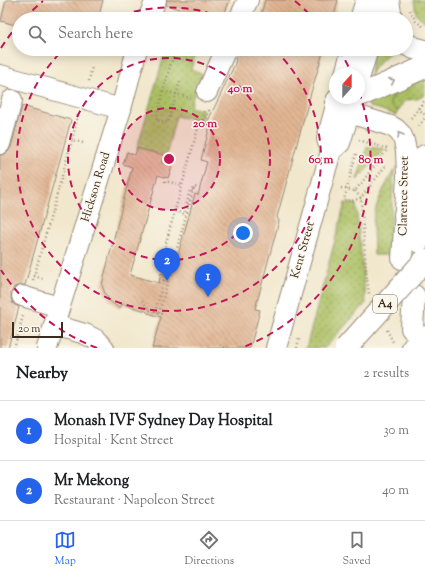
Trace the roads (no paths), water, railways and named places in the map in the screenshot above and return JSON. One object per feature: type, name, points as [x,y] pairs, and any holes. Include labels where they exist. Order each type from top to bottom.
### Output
[{"type":"highway","points":[[388,0],[389,12]]},
{"type":"highway","points":[[413,48],[425,51]]},
{"type":"highway","points":[[365,93],[425,67]]},
{"type":"highway","points":[[405,215],[410,193],[425,156]]},
{"type":"highway","points":[[422,250],[420,218],[425,195]]},
{"type":"highway","name":"A4","points":[[346,348],[422,250]]},
{"type":"highway","points":[[409,300],[410,338]]},
{"type":"street","points":[[151,12],[156,0]]},
{"type":"street","points":[[242,12],[248,0]]},
{"type":"street","points":[[362,12],[366,0]]},
{"type":"street","points":[[378,12],[381,0]]},
{"type":"street","name":"Hickson Road","points":[[47,348],[136,56]]},
{"type":"street","points":[[204,101],[223,56]]},
{"type":"street","points":[[347,68],[350,56]]},
{"type":"street","points":[[362,68],[366,56]]},
{"type":"street","points":[[0,75],[121,109]]},
{"type":"street","points":[[0,144],[12,100]]},
{"type":"street","name":"Kent Street","points":[[276,348],[331,151],[340,143],[346,104]]},
{"type":"street","name":"Clarence Street","points":[[351,104],[396,129],[401,134],[404,141],[407,176],[402,259]]},
{"type":"street","points":[[26,297],[95,339],[104,348]]},
{"type":"place","name":"Mr Mekong","points":[[167,281]]},
{"type":"place","name":"Monash IVF Sydney Day Hospital","points":[[208,297]]}]
